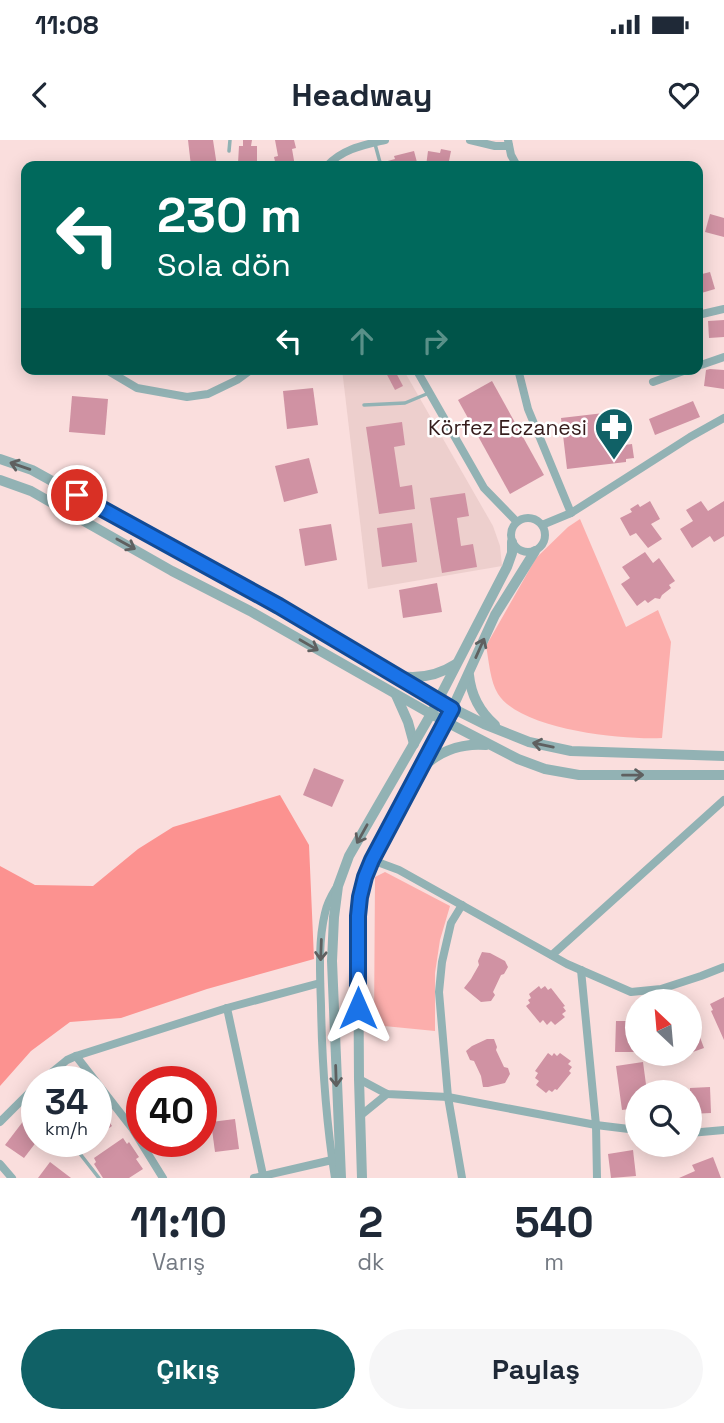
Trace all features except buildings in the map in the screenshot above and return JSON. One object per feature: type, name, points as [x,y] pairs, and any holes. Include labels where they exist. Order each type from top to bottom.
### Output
[{"type":"street","points":[[332,161],[346,151],[385,140]]},
{"type":"street","points":[[470,140],[495,146],[508,143],[513,161]]},
{"type":"street","points":[[703,314],[724,309]]},
{"type":"street","points":[[703,364],[724,357]]},
{"type":"street","points":[[115,375],[137,388],[187,397],[208,394],[244,375]]},
{"type":"street","points":[[419,375],[485,488],[517,522]]},
{"type":"street","points":[[520,375],[528,409],[572,513]]},
{"type":"street","points":[[653,382],[672,375]]},
{"type":"street","points":[[542,525],[572,513],[724,418]]},
{"type":"street","points":[[0,459],[44,476],[279,606],[452,709],[507,733],[529,742],[571,751],[724,756]]},
{"type":"street","points":[[0,480],[31,491],[445,722],[518,759],[579,775],[724,775]]},
{"type":"street","points":[[335,1178],[322,1041],[320,984],[323,923],[327,903],[338,886],[349,856],[431,714],[507,567],[512,553],[511,531],[521,519],[532,519],[542,525],[545,536],[540,547],[495,615],[452,709],[365,877],[358,916],[362,1178]]},
{"type":"street","points":[[512,542],[524,552],[535,551]]},
{"type":"street","points":[[396,675],[414,678],[433,675],[459,661]]},
{"type":"street","points":[[469,672],[478,705],[494,724],[507,733]]},
{"type":"street","points":[[396,694],[414,744]]},
{"type":"street","points":[[416,775],[434,757],[449,749],[466,745],[492,746]]},
{"type":"street","points":[[552,956],[724,800]]},
{"type":"street","points":[[372,860],[399,870],[552,956],[631,992],[661,989],[724,967]]},
{"type":"street","points":[[338,886],[332,961],[341,1178]]},
{"type":"street","points":[[462,905],[451,923],[442,962],[439,992],[448,1097],[462,1178]]},
{"type":"street","points":[[581,970],[596,1125],[597,1178]]},
{"type":"street","points":[[59,1066],[76,1056],[227,1008],[320,984]]},
{"type":"street","points":[[227,1008],[258,1177],[332,1160]]},
{"type":"street","points":[[76,1056],[132,1128],[163,1178]]},
{"type":"street","points":[[359,1079],[387,1094],[448,1097],[625,1129]]},
{"type":"street","points":[[360,1116],[387,1094]]},
{"type":"street","points":[[0,1122],[21,1100]]},
{"type":"street","points":[[702,1132],[724,1130]]},
{"type":"street","points":[[0,1164],[12,1178]]},
{"type":"lane","points":[[229,151],[230,140]]},
{"type":"lane","points":[[375,142],[380,161]]},
{"type":"lane","points":[[364,405],[405,403],[429,393]]},
{"type":"lane","points":[[83,1157],[99,1178]]},
{"type":"shaded area","points":[[343,375],[406,375],[493,526],[500,546],[502,566],[368,589]]},
{"type":"shaded area","points":[[580,519],[626,627],[658,610],[671,642],[662,738],[599,734],[550,724],[510,706],[498,694],[493,683],[486,646],[536,558]]},
{"type":"shaded area","points":[[280,795],[309,845],[314,959],[207,989],[121,1018],[70,1022],[31,1051],[0,1086],[0,866],[35,885],[93,886],[138,849],[173,827]]},
{"type":"shaded area","points":[[385,872],[450,906],[440,940],[435,973],[435,1031],[374,1025],[375,877]]},
{"type":"place","name":"Körfez Eczanesi","points":[[614,461]]},
{"type":"route","points":[[77,495],[279,606],[452,709],[365,877],[358,916],[358,1008]]}]
